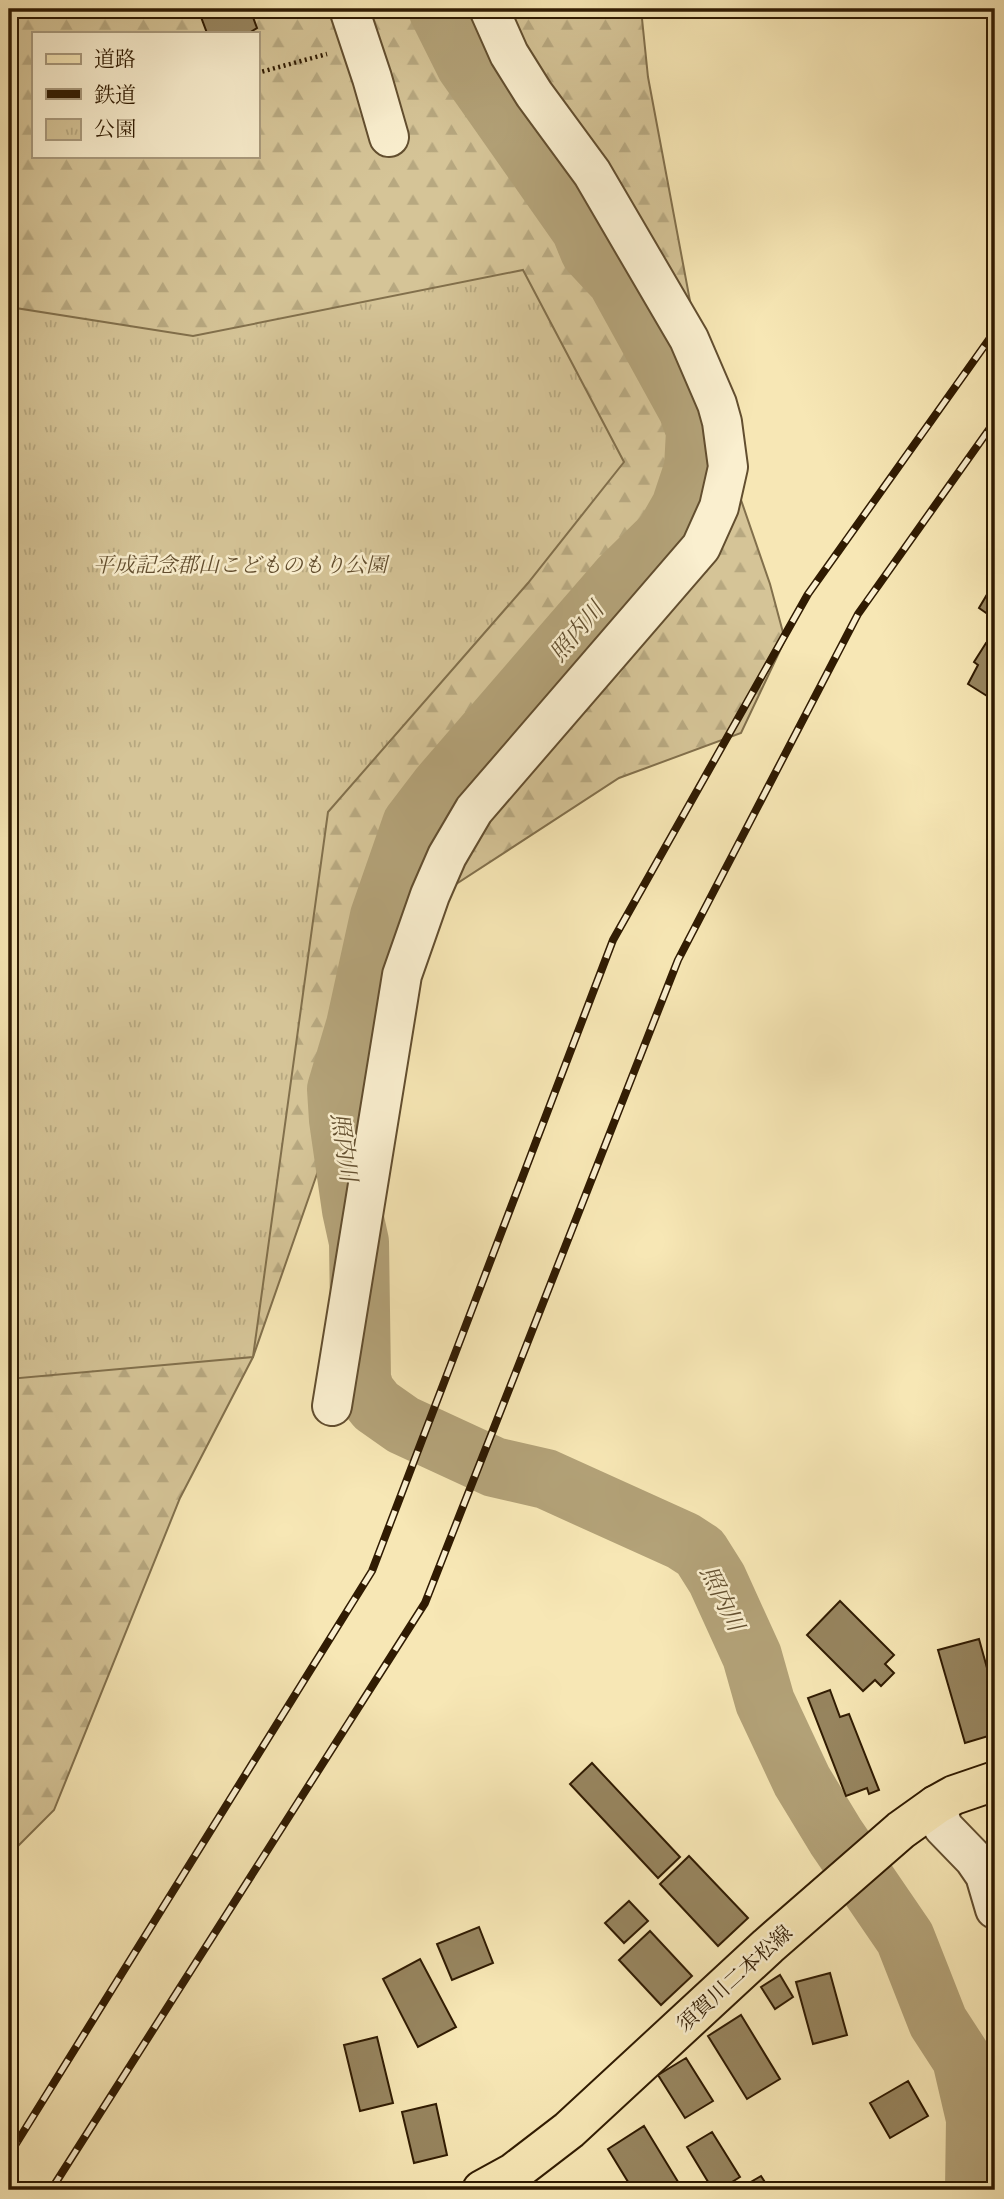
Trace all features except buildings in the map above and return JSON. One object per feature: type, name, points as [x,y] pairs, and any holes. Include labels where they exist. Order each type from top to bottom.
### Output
[{"type":"main road","name":"須賀川二本松線","points":[[482,2190],[513,2173],[569,2130],[719,1991],[901,1830],[936,1805],[995,1781]]},
{"type":"street","points":[[349,9],[389,137]]},
{"type":"street","points":[[332,1406],[402,975],[430,895],[447,856],[474,810],[701,547],[719,507],[728,467],[717,404],[690,339],[592,173],[534,94],[509,54],[489,9]]},
{"type":"street","points":[[936,1805],[943,1827],[974,1859],[985,1875],[995,1909]]},
{"type":"path","points":[[259,72],[362,45]]},
{"type":"green space","points":[[9,9],[641,9],[648,77],[711,413],[770,584],[785,640],[741,733],[619,778],[447,890],[369,987],[318,1171],[253,1357],[180,1498],[54,1810],[9,1855]]},
{"type":"green space","name":"平成記念郡山こどものもり公園","points":[[523,270],[624,462],[528,583],[328,812],[253,1357],[9,1379],[9,307],[193,336]]},
{"type":"waterway","name":"照内川","points":[[438,9],[466,65],[581,229],[590,251],[617,280],[688,409],[696,431],[694,468],[681,507],[665,535],[619,580],[441,786],[412,824],[380,916],[356,1025],[337,1089],[339,1120],[359,1242],[361,1379],[365,1392],[376,1406],[403,1425],[494,1467],[546,1479],[683,1541],[700,1552],[717,1579],[752,1656],[765,1702],[802,1781],[836,1837],[905,1938],[938,2022],[962,2059],[976,2119],[975,2190]]},
{"type":"railway","points":[[9,2155],[372,1571],[613,940],[808,594],[995,331]]},
{"type":"railway","points":[[51,2190],[425,1603],[678,960],[858,614],[995,421]]}]
